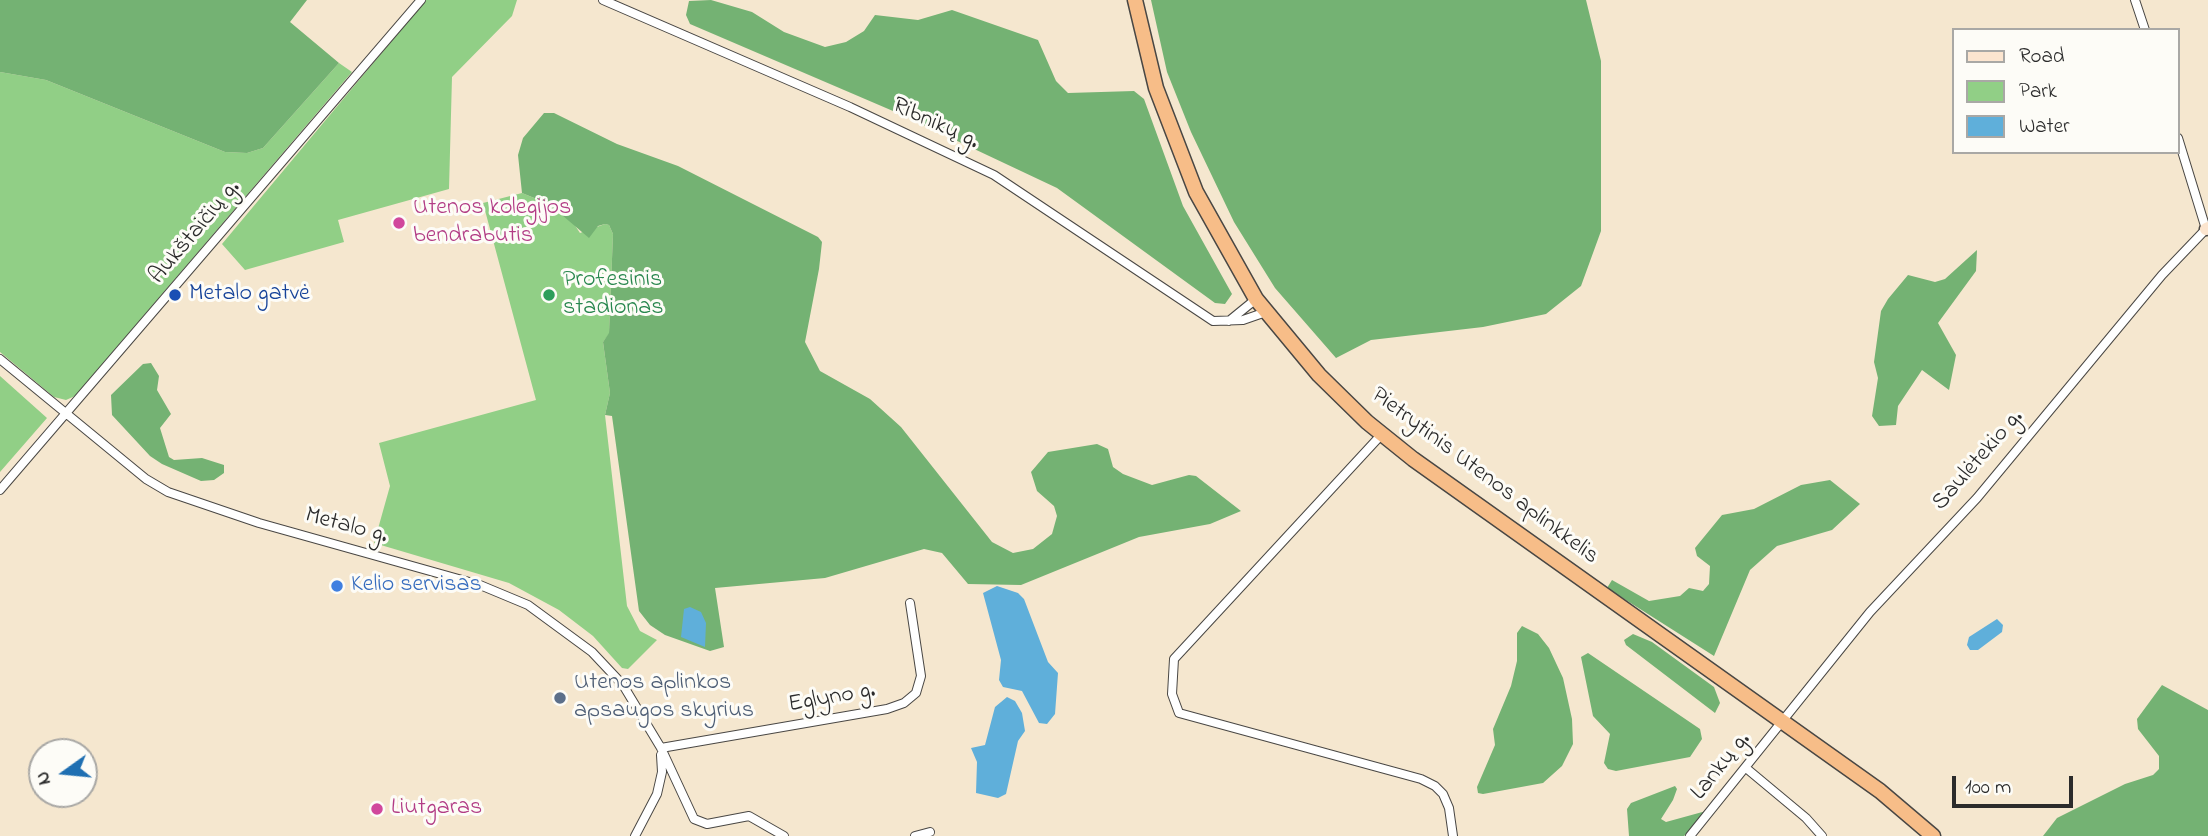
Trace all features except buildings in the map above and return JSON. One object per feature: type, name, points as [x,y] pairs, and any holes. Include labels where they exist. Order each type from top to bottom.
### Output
[{"type":"highway","name":"Pietrytinis Utenos aplinkkelis","points":[[1135,0],[1156,88],[1182,161],[1213,226],[1256,299],[1319,375],[1382,434],[1525,541],[1880,791],[1933,836]]},
{"type":"street","name":"Aukštaičių g.","points":[[0,490],[421,0]]},
{"type":"street","name":"Ribnikų g.","points":[[603,0],[850,107],[984,170],[1204,317],[1213,321],[1229,321]]},
{"type":"street","points":[[2135,0],[2144,28]]},
{"type":"street","points":[[2180,144],[2207,229]]},
{"type":"street","name":"Saulėtekio g.","points":[[1782,721],[1870,612],[1978,498],[2162,275],[2207,229]]},
{"type":"street","points":[[1229,321],[1256,299]]},
{"type":"street","points":[[1229,321],[1257,317],[1266,312]]},
{"type":"street","name":"Metalo g.","points":[[0,359],[146,479],[178,496],[259,523],[480,585],[527,605],[592,652],[628,691],[661,748],[694,819],[707,824],[749,816],[784,836]]},
{"type":"street","points":[[1382,434],[1174,659],[1172,694],[1179,713],[1435,786],[1449,808],[1453,836]]},
{"type":"street","name":"Eglyno g.","points":[[661,748],[887,709],[904,703],[916,693],[921,676],[911,603]]},
{"type":"street","name":"Lankų g.","points":[[1690,836],[1782,721]]},
{"type":"street","points":[[635,836],[657,794],[662,772],[661,748]]},
{"type":"street","points":[[1746,768],[1806,818],[1822,836]]},
{"type":"street","points":[[915,836],[930,832]]},
{"type":"green space","points":[[0,0],[307,0],[290,22],[339,63],[263,148],[247,153],[225,152],[46,80],[0,72]]},
{"type":"green space","points":[[426,0],[517,0],[512,16],[452,77],[449,189],[338,220],[344,242],[245,270],[222,244]]},
{"type":"green space","points":[[711,0],[752,12],[784,32],[825,47],[846,42],[864,31],[875,15],[918,20],[952,10],[1038,40],[1056,81],[1068,93],[1134,91],[1144,99],[1183,206],[1232,294],[1225,304],[1215,303],[1057,188],[900,114],[690,24],[686,15],[689,1]]},
{"type":"green space","points":[[1151,0],[1586,0],[1601,61],[1601,231],[1581,286],[1546,314],[1483,327],[1371,340],[1336,358],[1275,288],[1234,222],[1191,132],[1167,72]]},
{"type":"green space","points":[[339,63],[352,72],[75,396],[66,400],[54,397],[0,352],[0,72],[46,80],[225,152],[247,153],[263,148]]},
{"type":"green space","points":[[544,113],[554,113],[617,144],[678,166],[818,237],[822,242],[819,269],[805,342],[820,371],[870,399],[901,427],[992,542],[1013,553],[1033,549],[1052,534],[1057,516],[1054,506],[1037,491],[1031,472],[1048,452],[1097,444],[1108,449],[1113,467],[1123,474],[1152,485],[1189,475],[1196,476],[1241,511],[1210,524],[1139,537],[1021,585],[968,584],[942,553],[924,549],[825,578],[715,588],[724,647],[710,651],[665,635],[650,625],[639,611],[612,416],[605,415],[610,393],[603,342],[609,333],[613,234],[609,225],[605,224],[598,226],[589,238],[549,204],[522,193],[518,155],[523,138]]},
{"type":"green space","points":[[522,193],[549,204],[572,221],[580,233],[605,224],[609,225],[613,234],[609,334],[603,342],[610,393],[605,415],[627,606],[640,631],[657,640],[628,669],[622,668],[593,636],[559,610],[509,583],[374,543],[390,486],[379,443],[536,400],[483,203]]},
{"type":"green space","points":[[1977,250],[1976,271],[1938,323],[1956,355],[1949,390],[1922,370],[1898,406],[1896,425],[1879,426],[1872,416],[1878,378],[1874,362],[1881,311],[1908,275],[1935,282],[1945,279]]},
{"type":"green space","points":[[151,363],[159,376],[157,390],[171,414],[160,428],[169,457],[174,460],[202,458],[224,465],[224,473],[214,480],[201,481],[162,464],[150,456],[112,415],[111,395],[143,364]]},
{"type":"green space","points":[[0,376],[47,418],[0,472]]},
{"type":"green space","points":[[1830,480],[1860,504],[1832,530],[1777,546],[1750,570],[1714,656],[1607,588],[1612,580],[1649,601],[1680,596],[1689,588],[1703,591],[1709,584],[1710,566],[1697,556],[1695,548],[1722,515],[1754,509],[1801,485]]},
{"type":"green space","points":[[1522,626],[1538,634],[1549,648],[1563,678],[1572,719],[1573,744],[1562,766],[1543,783],[1478,793],[1477,787],[1495,745],[1493,729],[1511,686],[1517,661],[1517,633]]},
{"type":"green space","points":[[1633,634],[1652,642],[1714,687],[1720,703],[1715,713],[1626,645],[1624,640]]},
{"type":"green space","points":[[1588,653],[1700,729],[1702,739],[1690,757],[1616,771],[1608,769],[1604,763],[1610,734],[1593,716],[1581,657]]},
{"type":"green space","points":[[2162,685],[2208,710],[2208,836],[2043,836],[2057,818],[2125,784],[2153,775],[2159,769],[2159,756],[2138,729],[2137,719]]},
{"type":"green space","points":[[1675,786],[1677,789],[1673,800],[1661,819],[1666,822],[1706,811],[1697,824],[1684,836],[1629,836],[1627,809],[1631,803]]},
{"type":"water","points":[[997,586],[1018,593],[1024,599],[1048,662],[1058,673],[1055,714],[1047,724],[1039,723],[1022,691],[1003,687],[999,680],[1001,660],[983,593]]},
{"type":"water","points":[[690,607],[701,612],[706,623],[705,647],[681,637],[684,609]]},
{"type":"water","points":[[1997,619],[2003,625],[2002,632],[1978,650],[1970,650],[1967,645],[1969,637]]},
{"type":"water","points":[[1007,697],[1015,701],[1022,713],[1025,731],[1018,741],[1006,794],[998,798],[976,793],[977,762],[971,748],[985,745],[995,707]]},
{"type":"place","name":"Utenos kolegijos bendrabutis","points":[[399,223]]},
{"type":"place","name":"Metalo gatvė","points":[[175,295]]},
{"type":"place","name":"Profesinis stadionas","points":[[549,295]]},
{"type":"place","name":"Kelio servisas","points":[[337,586]]},
{"type":"place","name":"Utenos aplinkos apsaugos skyrius","points":[[560,698]]},
{"type":"place","name":"Liutgaras","points":[[377,809]]}]
